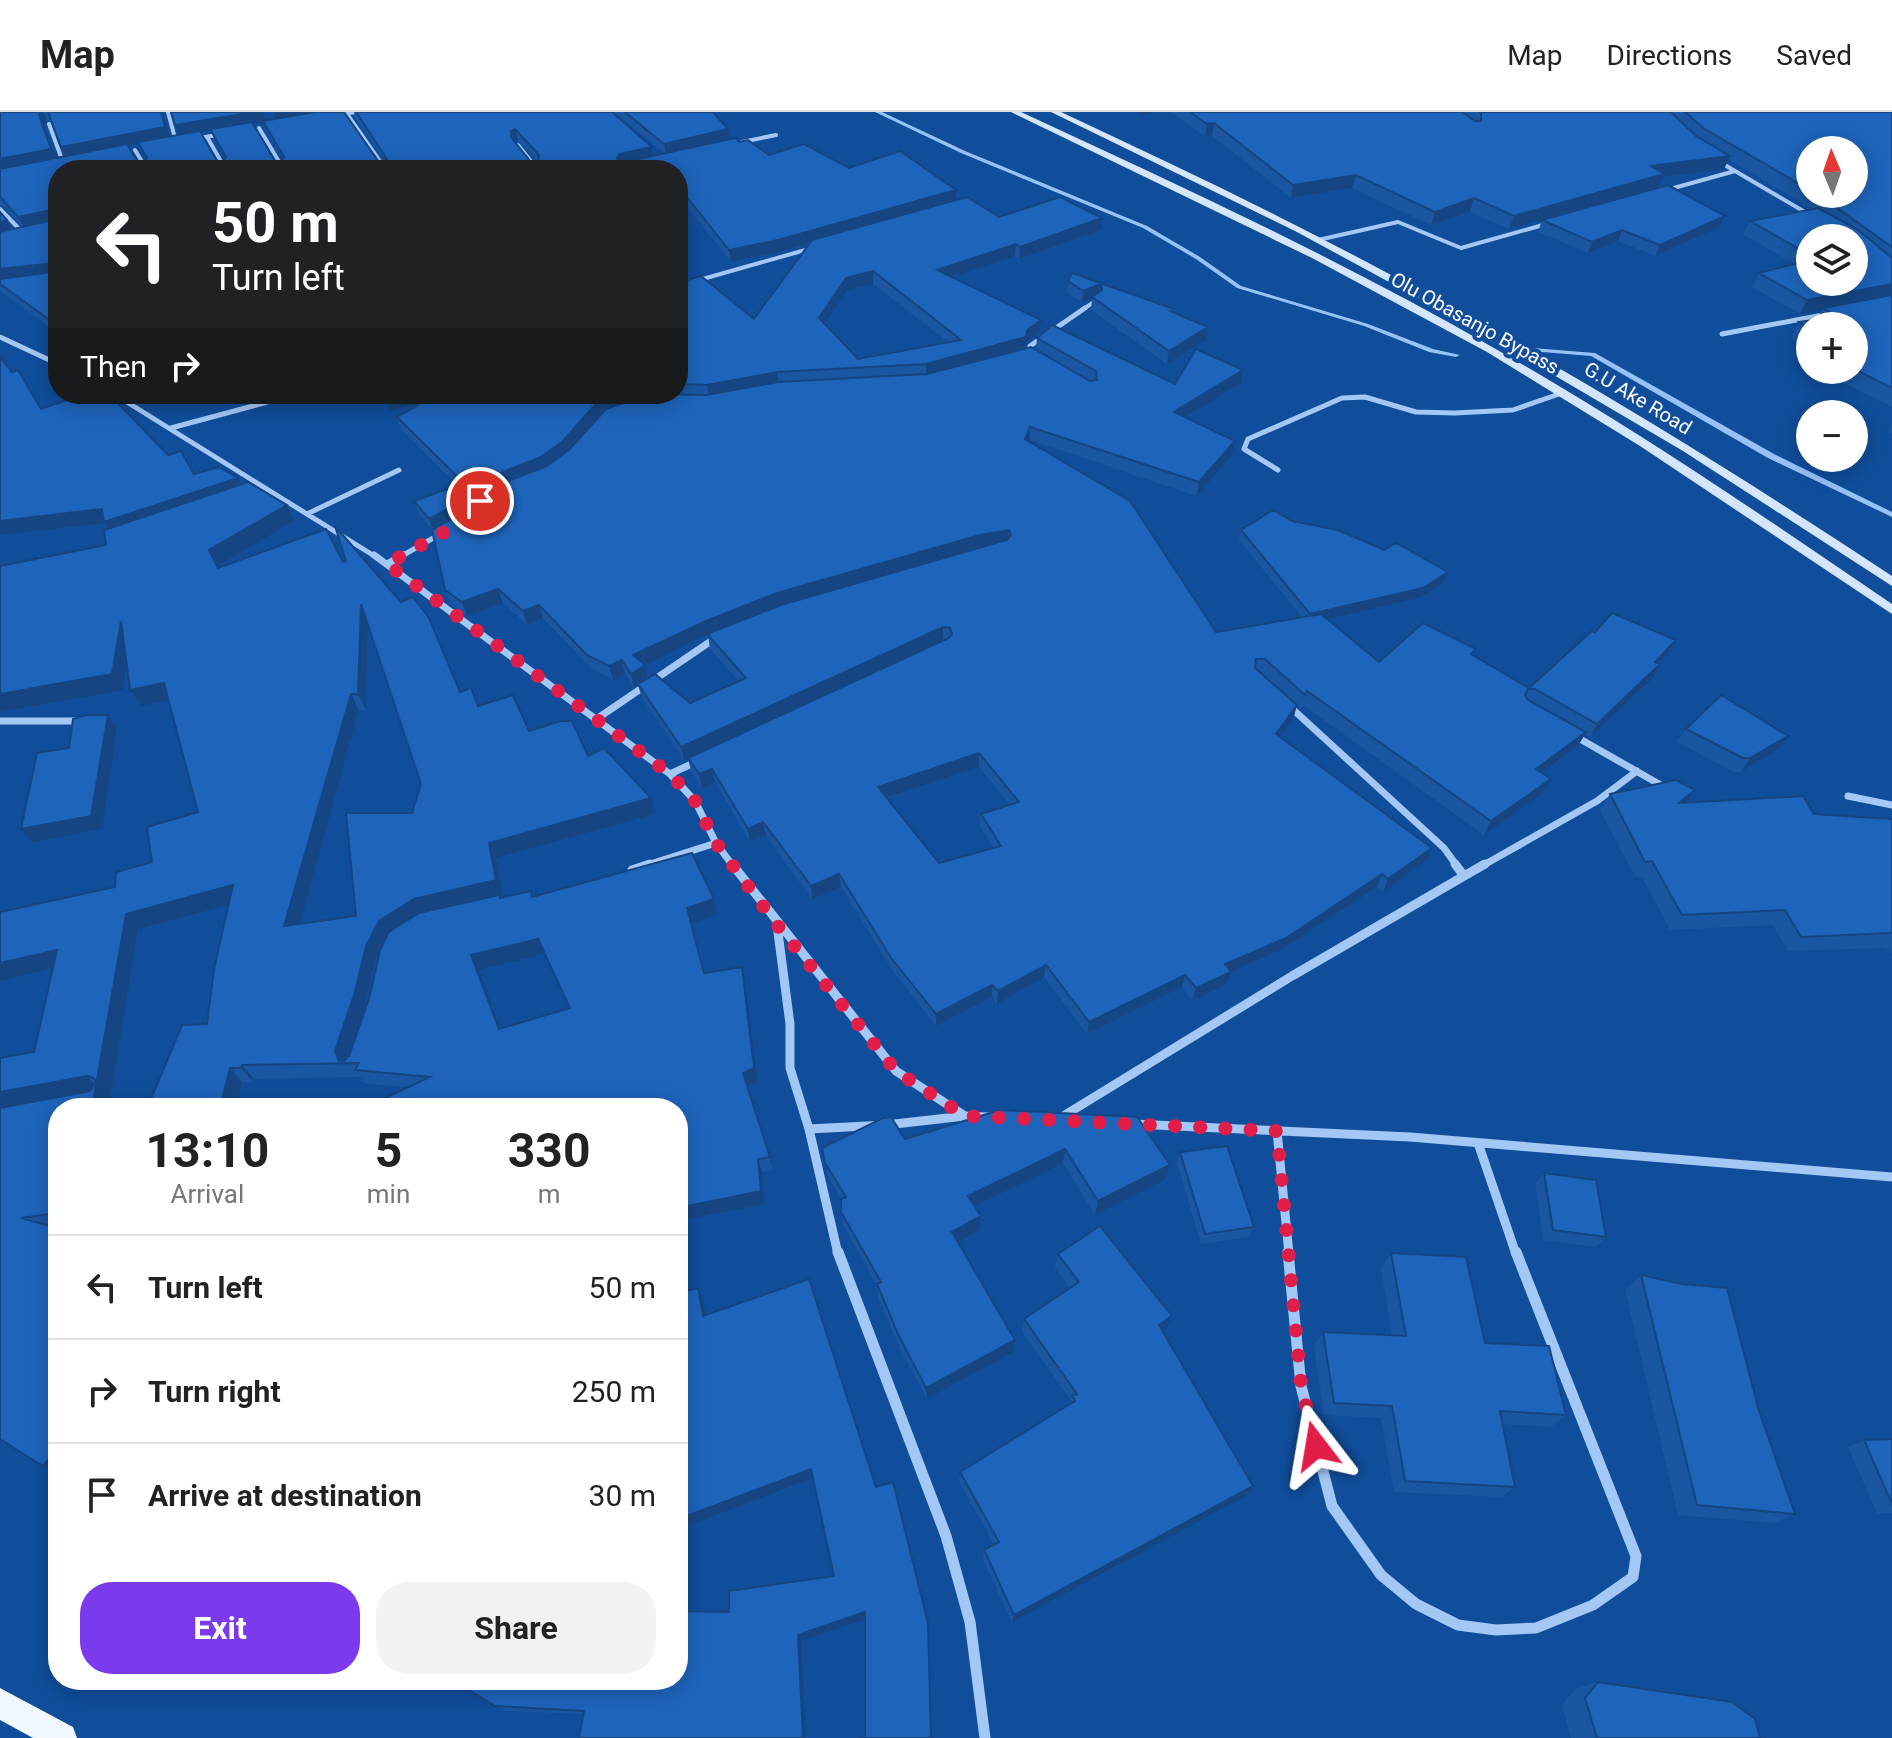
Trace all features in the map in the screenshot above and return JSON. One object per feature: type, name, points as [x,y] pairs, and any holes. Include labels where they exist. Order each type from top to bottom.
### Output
[{"type":"main road","name":"Olu Obasanjo Bypass","points":[[1015,112],[1215,206],[1409,305],[1562,393],[1730,499],[1892,610]]},
{"type":"main road","name":"G.U Ake Road","points":[[1055,112],[1318,240],[1516,347],[1768,498],[1892,582]]},
{"type":"main road","points":[[0,1703],[62,1738]]},
{"type":"street","points":[[164,144],[176,142],[168,112]]},
{"type":"street","points":[[332,116],[357,112]]},
{"type":"street","points":[[347,114],[379,160]]},
{"type":"street","points":[[49,124],[62,160]]},
{"type":"street","points":[[246,130],[273,126]]},
{"type":"street","points":[[259,128],[278,160]]},
{"type":"street","points":[[191,140],[233,132]]},
{"type":"street","points":[[733,145],[776,135]]},
{"type":"street","points":[[207,137],[220,160]]},
{"type":"street","points":[[518,145],[530,160]]},
{"type":"street","points":[[121,153],[150,147]]},
{"type":"street","points":[[135,150],[141,160]]},
{"type":"street","points":[[1706,153],[1821,222]]},
{"type":"street","points":[[1662,192],[1735,171]]},
{"type":"street","points":[[0,209],[23,234]]},
{"type":"street","points":[[1318,240],[1398,222],[1461,248],[1560,220]]},
{"type":"street","points":[[12,238],[35,232]]},
{"type":"street","points":[[688,283],[816,247]]},
{"type":"street","points":[[1019,357],[1031,354],[1030,346],[1097,300]]},
{"type":"street","points":[[1722,334],[1796,320]]},
{"type":"street","points":[[0,337],[48,359]]},
{"type":"street","points":[[1278,470],[1244,449],[1248,439],[1342,398],[1365,397],[1416,412],[1455,413],[1513,410],[1562,393]]},
{"type":"street","points":[[131,404],[387,564],[670,774],[695,801],[716,843],[777,925],[896,1071],[965,1116]]},
{"type":"street","points":[[171,428],[260,404]]},
{"type":"street","points":[[309,513],[399,470]]},
{"type":"street","points":[[255,493],[269,488]]},
{"type":"street","points":[[387,564],[456,526]]},
{"type":"street","points":[[595,720],[662,677],[711,640],[725,634]]},
{"type":"street","points":[[1280,698],[1444,848],[1464,876]]},
{"type":"street","points":[[0,721],[86,721]]},
{"type":"street","points":[[1562,729],[1672,792]]},
{"type":"street","points":[[670,774],[710,755]]},
{"type":"street","points":[[1056,1121],[1292,976],[1597,801],[1637,771]]},
{"type":"street","points":[[1848,796],[1892,805]]},
{"type":"street","points":[[620,874],[716,843]]},
{"type":"street","points":[[777,925],[790,1024],[790,1068],[809,1129],[839,1256],[946,1536],[970,1622],[985,1738]]},
{"type":"street","points":[[809,1129],[886,1125],[965,1116],[995,1117]]},
{"type":"street","points":[[1041,1120],[1072,1121]]},
{"type":"street","points":[[1119,1124],[1478,1143],[1892,1177]]},
{"type":"street","points":[[1277,1131],[1301,1386],[1332,1506],[1381,1575],[1416,1604],[1458,1625],[1496,1630],[1536,1628],[1593,1605],[1633,1577],[1636,1556],[1506,1227],[1478,1143]]},
{"type":"building","points":[[0,112],[40,112],[51,149],[0,159]]},
{"type":"building","points":[[48,112],[161,112],[165,127],[61,147]]},
{"type":"building","points":[[171,112],[255,112],[175,125]]},
{"type":"building","points":[[316,112],[344,112],[378,160],[282,160],[284,157],[263,121]]},
{"type":"building","points":[[356,112],[612,112],[652,147],[620,154],[617,158],[538,160],[539,155],[515,129],[511,131],[511,137],[529,160],[386,160]]},
{"type":"building","points":[[625,112],[713,112],[728,129],[664,144]]},
{"type":"building","points":[[1190,112],[1462,112],[1475,121],[1481,121],[1479,112],[1671,112],[1696,136],[1730,156],[1651,166],[1664,174],[1514,216],[1474,198],[1435,212],[1356,175],[1293,185],[1214,123],[1207,124]]},
{"type":"building","points":[[1685,112],[1892,112],[1892,247],[1868,230],[1868,224],[1860,224],[1837,208],[1868,208],[1868,136],[1796,136],[1796,182],[1703,128]]},
{"type":"building","points":[[252,122],[274,160],[224,160],[226,157],[210,129]]},
{"type":"building","points":[[200,131],[216,160],[145,160],[138,142]]},
{"type":"building","points":[[735,138],[739,142],[748,140],[769,155],[804,144],[849,168],[900,151],[956,190],[778,240],[729,250],[688,199],[688,160],[634,160]]},
{"type":"building","points":[[127,144],[136,160],[48,160],[48,211],[18,217],[0,197],[0,169]]},
{"type":"building","points":[[1668,185],[1725,216],[1660,245],[1622,230],[1592,242],[1542,220]]},
{"type":"building","points":[[967,197],[999,217],[1060,197],[1102,218],[1020,247],[1016,244],[937,270],[1041,320],[1027,330],[1026,337],[926,364],[777,372],[707,385],[688,384],[688,280],[701,276],[754,319],[812,240]],"holes":[[[873,271],[961,340],[858,359],[819,318],[846,278]]]},
{"type":"building","points":[[1818,208],[1848,224],[1796,224],[1796,247],[1750,221]]},
{"type":"building","points":[[48,221],[48,264],[0,269],[0,232]]},
{"type":"building","points":[[1868,238],[1892,258],[1892,284],[1868,289]]},
{"type":"building","points":[[1796,264],[1796,294],[1759,273]]},
{"type":"building","points":[[48,273],[48,319],[0,284],[0,279]]},
{"type":"building","points":[[1072,273],[1174,309],[1170,311],[1208,327],[1169,351],[1092,297],[1102,290],[1101,284],[1083,291],[1068,281]]},
{"type":"building","points":[[1892,295],[1892,388],[1868,376],[1868,312],[1830,312],[1823,308]]},
{"type":"building","points":[[1800,296],[1828,296],[1807,300]]},
{"type":"building","points":[[1052,325],[1175,384],[1196,349],[1243,370],[1174,412],[1235,441],[1199,482],[1030,427],[1025,439],[1130,501],[1216,632],[1321,614],[1379,662],[1423,623],[1476,649],[1471,654],[1529,688],[1592,631],[1595,632],[1612,613],[1676,640],[1655,662],[1660,664],[1597,724],[1535,689],[1528,689],[1525,695],[1528,700],[1586,732],[1536,769],[1551,779],[1491,821],[1307,691],[1305,695],[1265,659],[1256,659],[1255,668],[1297,705],[1276,734],[1432,848],[1388,879],[1382,874],[1286,938],[1225,964],[1231,972],[1196,988],[1185,975],[1089,1022],[1046,965],[998,991],[992,985],[936,1014],[892,959],[839,874],[811,886],[763,822],[748,829],[712,769],[699,774],[688,758],[949,638],[952,634],[950,628],[943,627],[681,747],[638,684],[655,674],[690,703],[746,678],[708,635],[712,632],[781,605],[1007,540],[1011,535],[1009,530],[980,535],[777,593],[633,655],[645,665],[631,674],[622,660],[609,666],[587,655],[539,605],[523,611],[498,589],[462,602],[445,590],[432,530],[469,509],[479,492],[547,466],[570,449],[606,409],[621,404],[688,404],[688,395],[707,395],[778,382],[927,374],[1031,347],[1090,381],[1097,380],[1096,371],[1037,338]],"holes":[[[979,753],[1019,802],[981,814],[1001,846],[939,863],[878,787]]]},
{"type":"building","points":[[0,357],[12,372],[18,370],[41,409],[56,404],[119,404],[168,455],[181,451],[194,474],[219,467],[238,478],[104,522],[102,509],[0,521]]},
{"type":"building","points":[[420,404],[595,404],[563,441],[541,457],[474,483],[462,501],[429,519],[414,501],[464,483],[397,417]]},
{"type":"building","points":[[248,482],[287,505],[209,550],[218,568],[326,529],[343,562],[346,561],[335,526],[401,602],[413,597],[429,618],[460,692],[471,688],[478,706],[513,695],[529,731],[561,721],[572,721],[588,756],[604,748],[651,798],[489,843],[496,880],[414,899],[379,921],[366,946],[335,1051],[339,1061],[349,1056],[369,999],[380,950],[389,932],[419,913],[499,895],[500,898],[531,891],[532,897],[692,853],[714,899],[687,908],[704,973],[742,967],[754,1068],[743,1073],[770,1157],[758,1159],[761,1191],[688,1206],[688,1098],[385,1098],[430,1077],[355,1070],[359,1063],[242,1065],[241,1068],[230,1068],[222,1098],[152,1098],[182,1025],[207,1024],[214,969],[233,885],[126,914],[94,1098],[53,1098],[90,1091],[96,1082],[87,1076],[0,1092],[0,1058],[34,1052],[57,950],[0,963],[0,912],[115,887],[116,872],[152,862],[147,827],[198,812],[164,683],[130,690],[121,621],[112,674],[0,694],[0,566],[106,545],[104,530]],"holes":[[[361,604],[421,784],[412,813],[346,813],[356,916],[284,926],[351,694],[358,694]],[[538,939],[570,1008],[499,1029],[471,955]]]},
{"type":"building","points":[[1273,510],[1292,521],[1338,530],[1384,550],[1396,543],[1448,572],[1423,588],[1310,614],[1241,530]]},
{"type":"building","points":[[1721,695],[1788,736],[1750,758],[1743,758],[1686,729]]},
{"type":"building","points":[[108,715],[91,816],[21,829],[37,753],[69,748],[73,719]]},
{"type":"building","points":[[1676,780],[1695,790],[1679,803],[1803,796],[1814,814],[1892,819],[1892,933],[1801,937],[1785,910],[1682,915],[1652,861],[1645,862],[1610,794]]},
{"type":"building","points":[[48,1099],[48,1214],[21,1218],[48,1225],[48,1460],[43,1466],[0,1439],[0,1108]]},
{"type":"building","points":[[1000,1110],[1137,1117],[1170,1165],[1098,1201],[1065,1149],[968,1196],[981,1216],[952,1232],[1015,1340],[926,1388],[898,1334],[877,1284],[881,1282],[841,1212],[841,1199],[846,1197],[825,1163],[822,1148],[883,1118],[891,1117],[905,1139]]},
{"type":"building","points":[[1227,1146],[1254,1227],[1205,1234],[1180,1152]]},
{"type":"building","points":[[1544,1173],[1596,1180],[1606,1237],[1553,1230]]},
{"type":"building","points":[[1100,1226],[1172,1316],[1159,1325],[1253,1486],[1014,1615],[984,1550],[999,1542],[960,1472],[1075,1401],[1072,1396],[1077,1394],[1024,1319],[1079,1282],[1058,1254]]},
{"type":"building","points":[[1391,1253],[1466,1257],[1485,1343],[1549,1346],[1566,1415],[1500,1411],[1515,1487],[1405,1481],[1392,1406],[1334,1403],[1323,1332],[1406,1336]]},
{"type":"building","points":[[1641,1275],[1682,1284],[1727,1288],[1759,1411],[1795,1514],[1697,1505]]},
{"type":"building","points":[[809,1279],[876,1487],[893,1482],[928,1623],[931,1738],[865,1738],[865,1612],[798,1635],[803,1738],[579,1738],[584,1711],[495,1706],[469,1690],[688,1690],[688,1611],[729,1612],[729,1591],[834,1576],[811,1469],[688,1515],[688,1290],[698,1288],[703,1316]]},
{"type":"building","points":[[1892,1439],[1892,1504],[1864,1440]]},
{"type":"building","points":[[1598,1682],[1732,1702],[1755,1719],[1760,1738],[1597,1738],[1585,1698]]},
{"type":"waterway","points":[[878,112],[963,152],[1145,227],[1239,287],[1366,325],[1431,351],[1456,355]]},
{"type":"waterway","points":[[1532,350],[1593,354],[1771,456],[1892,515]]},
{"type":"route","points":[[480,501],[470,518],[387,564],[670,774],[695,801],[716,843],[777,925],[854,1015],[896,1071],[965,1116],[1277,1131],[1301,1386],[1316,1446]]}]
